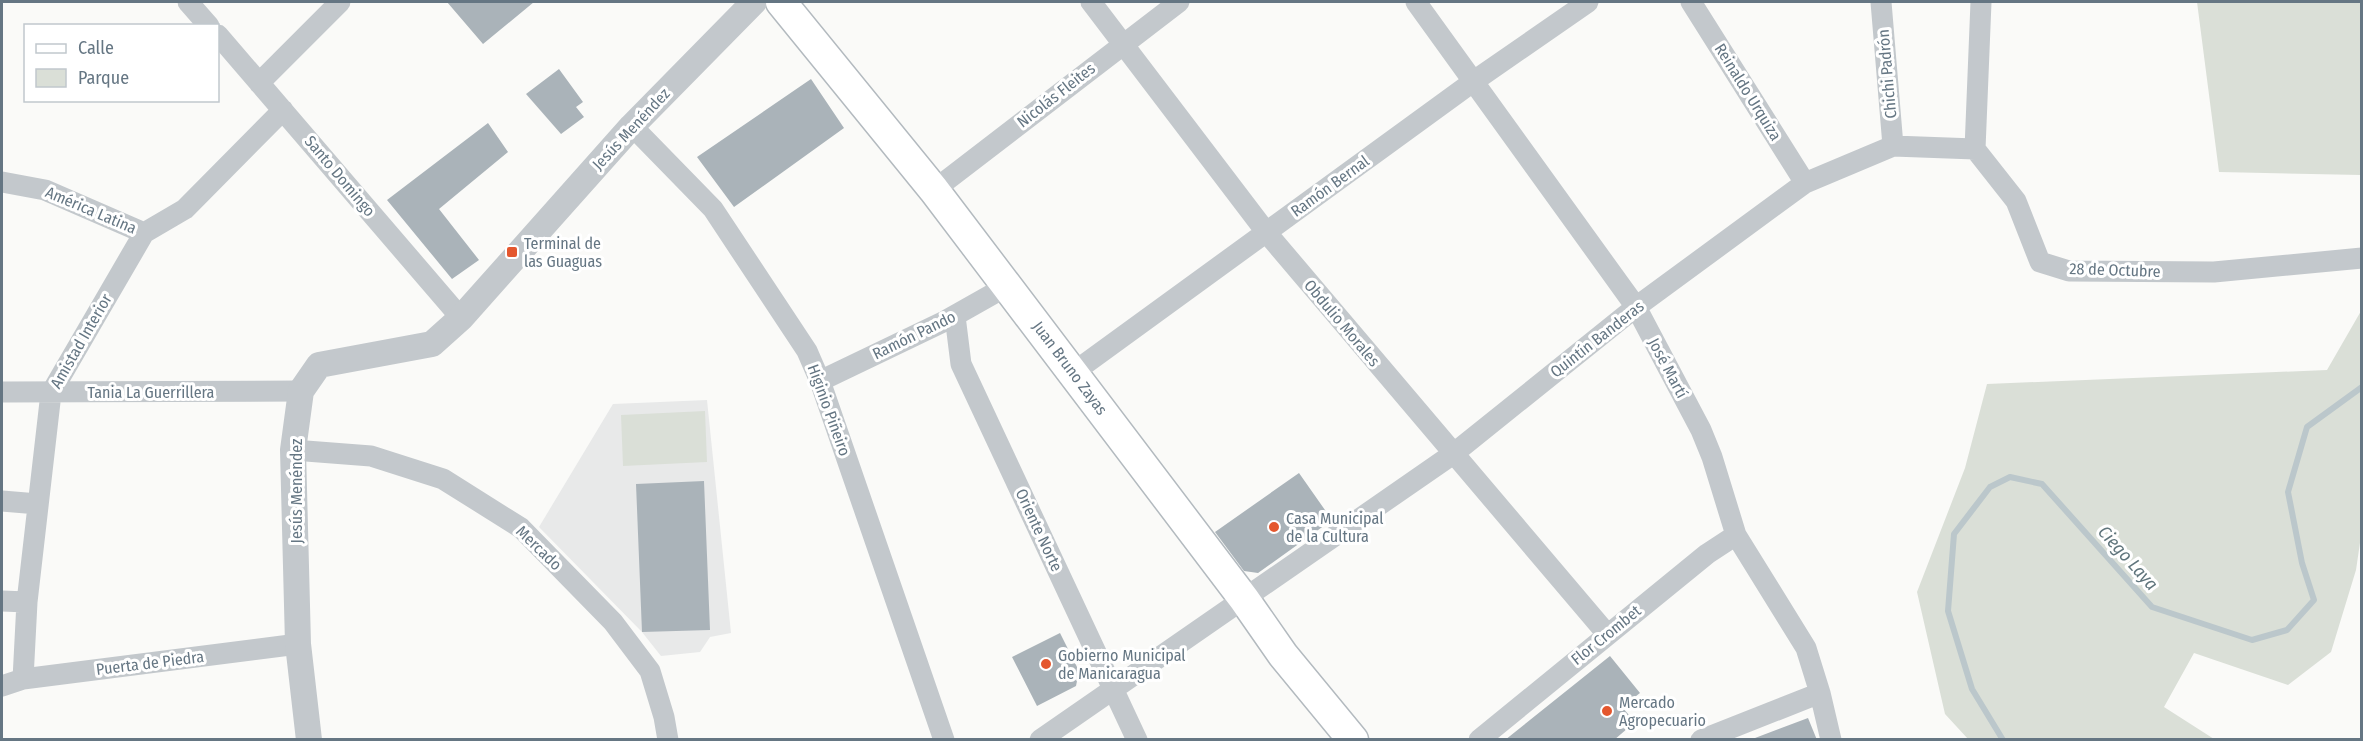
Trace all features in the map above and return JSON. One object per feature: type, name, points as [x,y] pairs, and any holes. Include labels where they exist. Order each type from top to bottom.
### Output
[{"type":"main road","name":"Juan Bruno Zayas","points":[[781,2],[934,190],[1074,372],[1244,599],[1283,656],[1353,740]]},
{"type":"street","points":[[188,2],[207,24]]},
{"type":"street","points":[[259,83],[340,2]]},
{"type":"street","name":"Jesús Menéndez","points":[[309,740],[298,644],[293,450],[301,392],[319,365],[432,344],[461,318],[632,126],[754,2]]},
{"type":"street","name":"Obdulio Morales","points":[[1091,2],[1266,232],[1606,634]]},
{"type":"street","name":"Nicolás Fleites","points":[[934,190],[1179,2]]},
{"type":"street","name":"José Martí","points":[[1416,2],[1636,307],[1701,430],[1712,457],[1736,535],[1806,648],[1832,740]]},
{"type":"street","name":"Ramón Bernal","points":[[1074,372],[1473,81],[1588,2]]},
{"type":"street","name":"Reinaldo Urquiza","points":[[1691,2],[1805,183]]},
{"type":"street","name":"Chichi Padrón","points":[[1881,2],[1893,146]]},
{"type":"street","points":[[1975,149],[1981,2]]},
{"type":"street","name":"Santo Domingo","points":[[219,36],[461,318]]},
{"type":"street","name":"Amistad Interior","points":[[23,679],[27,602],[51,393],[144,233],[185,209],[283,110]]},
{"type":"street","name":"Higinio Piñeiro","points":[[632,126],[713,209],[807,351],[820,381],[945,740]]},
{"type":"street","name":"Quintín Banderas","points":[[1040,740],[1453,454],[1636,307],[1805,183],[1893,146],[1975,149]]},
{"type":"street","name":"28 de Octubre","points":[[1975,149],[2016,201],[2040,262],[2069,271],[2214,272],[2361,258]]},
{"type":"street","name":"América Latina","points":[[2,182],[45,190],[144,233]]},
{"type":"street","name":"Ramón Pando","points":[[820,381],[955,316],[1008,286]]},
{"type":"street","name":"Oriente Norte","points":[[955,316],[961,364],[1137,740]]},
{"type":"street","name":"Tania La Guerrillera","points":[[2,392],[301,392]]},
{"type":"street","name":"Mercado","points":[[293,450],[371,456],[443,479],[521,528],[613,622],[650,671],[664,717],[668,740]]},
{"type":"street","points":[[2,501],[38,504]]},
{"type":"street","name":"Flor Crombet","points":[[1479,740],[1606,634],[1707,554],[1736,535]]},
{"type":"street","points":[[2,601],[27,602]]},
{"type":"street","name":"Puerta de Piedra","points":[[2,686],[23,679],[298,644]]},
{"type":"street","points":[[1701,740],[1820,693]]},
{"type":"shaded area","points":[[707,400],[731,633],[710,637],[700,652],[661,656],[642,632],[539,527],[613,404]]},
{"type":"green space","points":[[2197,2],[2361,2],[2361,175],[2219,172]]},
{"type":"green space","points":[[2361,311],[2361,536],[2356,570],[2331,652],[2288,685],[2194,653],[2164,707],[2214,739],[1968,739],[1945,714],[1917,592],[1965,468],[1987,384],[2327,370]]},
{"type":"green space","points":[[705,411],[707,462],[623,466],[621,415]]},
{"type":"building","points":[[447,2],[534,2],[483,44]]},
{"type":"building","points":[[559,69],[583,102],[576,107],[584,117],[561,134],[526,94]]},
{"type":"building","points":[[811,79],[844,128],[734,207],[697,157]]},
{"type":"building","points":[[488,123],[508,152],[439,209],[479,260],[452,279],[387,200]]},
{"type":"building","name":"Casa Municipal de la Cultura","points":[[1299,473],[1332,520],[1258,573],[1244,571],[1215,532]]},
{"type":"building","points":[[704,481],[710,630],[642,632],[636,484]]},
{"type":"building","name":"Gobierno Municipal de Manicaragua","points":[[1060,633],[1079,671],[1076,686],[1037,706],[1012,657]]},
{"type":"building","points":[[1610,656],[1640,693],[1622,707],[1635,722],[1614,740],[1505,740]]},
{"type":"building","points":[[1808,718],[1817,740],[1755,740],[1755,738]]},
{"type":"waterway","name":"Ciego Laya","points":[[2003,740],[1972,689],[1948,611],[1954,534],[1990,487],[2010,477],[2042,484],[2152,607],[2252,640],[2287,630],[2314,600],[2302,563],[2288,492],[2307,427],[2362,387]]},
{"type":"place","name":"Terminal de las Guaguas","points":[[512,252]]},
{"type":"place","name":"Casa Municipal de la Cultura","points":[[1274,527]]},
{"type":"place","name":"Gobierno Municipal de Manicaragua","points":[[1046,664]]},
{"type":"place","name":"Mercado Agropecuario","points":[[1607,711]]}]
